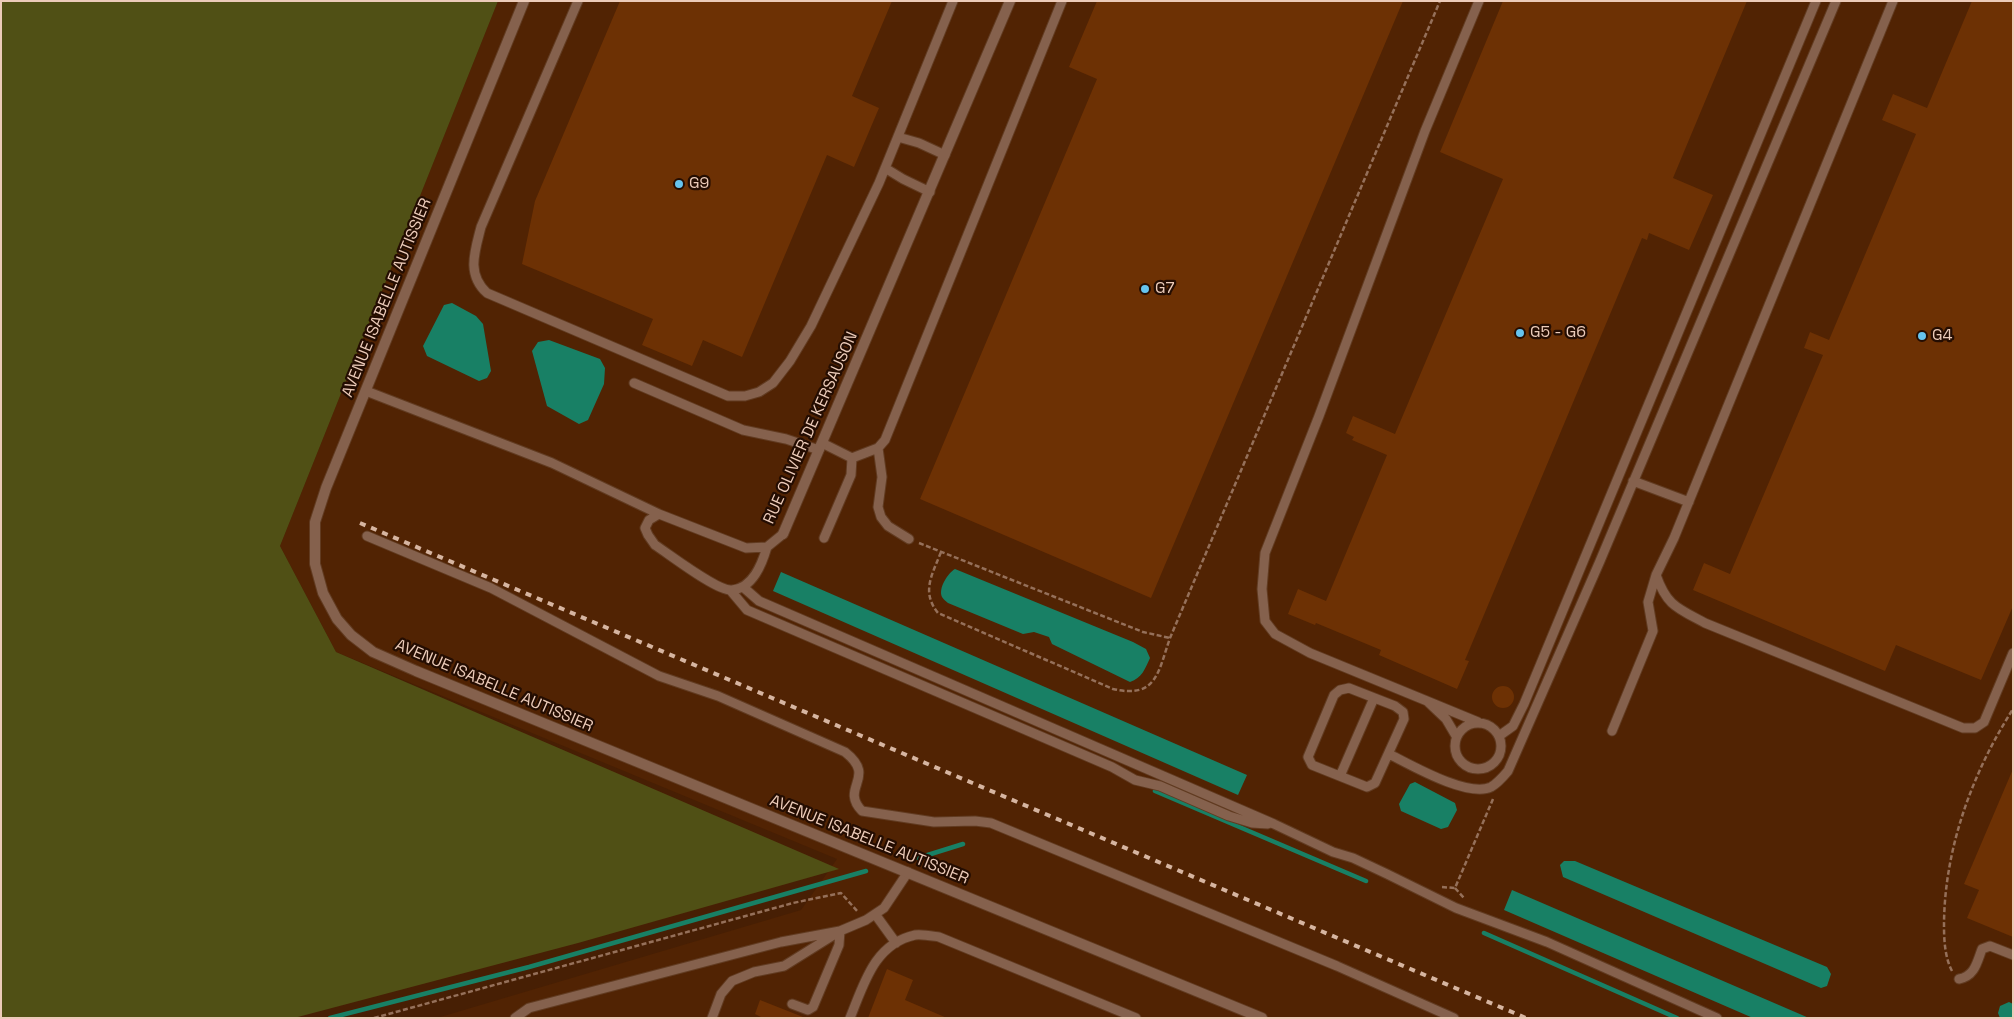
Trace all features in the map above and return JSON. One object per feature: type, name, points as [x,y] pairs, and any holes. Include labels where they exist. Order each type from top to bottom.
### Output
[{"type":"street","name":"AVENUE ISABELLE AUTISSIER","points":[[524,1],[326,488],[315,522],[315,564],[323,593],[337,619],[351,635],[373,652],[416,671],[1262,1018]]},
{"type":"street","name":"RUE OLIVIER DE KERSAUSON","points":[[783,534],[1010,1]]},
{"type":"lane","points":[[578,1],[481,227],[472,266],[475,278],[487,293],[728,396],[745,396],[759,392],[773,383],[811,326],[885,168],[953,1]]},
{"type":"lane","points":[[634,383],[743,430],[821,447],[852,458],[878,448],[885,440],[1062,1]]},
{"type":"lane","points":[[1478,722],[1465,726],[1456,736],[1454,749],[1460,761],[1471,768],[1484,768],[1495,761],[1501,749],[1499,736],[1490,726],[1310,653],[1275,634],[1265,621],[1262,589],[1265,553],[1425,131],[1479,1]]},
{"type":"lane","points":[[1499,736],[1512,726],[1524,704],[1816,1]]},
{"type":"lane","points":[[1388,754],[1457,785],[1473,790],[1490,788],[1501,780],[1508,771],[1634,481],[1836,1]]},
{"type":"lane","points":[[1612,731],[1652,631],[1648,602],[1656,575],[1689,502],[1893,1]]},
{"type":"lane","points":[[898,137],[919,143],[945,155]]},
{"type":"lane","points":[[885,168],[930,192]]},
{"type":"lane","name":"RUE OLIVIER DE KERSAUSON","points":[[366,391],[552,463],[659,514],[746,548],[767,547],[783,534]]},
{"type":"lane","points":[[878,448],[882,477],[878,507],[881,517],[888,526],[909,538]]},
{"type":"lane","points":[[824,538],[851,475],[852,458]]},
{"type":"lane","points":[[1634,481],[1689,502]]},
{"type":"lane","points":[[659,514],[649,520],[645,528],[655,545],[717,586],[731,591],[747,610],[1112,767],[1135,780],[1160,786],[1229,816],[1252,823],[1274,824]]},
{"type":"lane","points":[[367,536],[490,588],[659,676],[718,696],[845,752],[855,760],[859,768],[853,796],[856,805],[862,811],[934,822],[975,821],[991,824],[1328,963],[1454,1018]]},
{"type":"lane","points":[[731,591],[743,587],[751,581],[762,563],[767,547]]},
{"type":"lane","points":[[1656,575],[1662,592],[1674,607],[1705,623],[1963,728],[1975,728],[1984,722],[2013,653]]},
{"type":"lane","points":[[743,587],[759,601],[1274,824],[1333,852],[1352,858],[1456,908],[1546,942],[1717,1018]]},
{"type":"lane","points":[[1349,688],[1395,706],[1403,712],[1404,719],[1388,754],[1375,783],[1367,787],[1312,765],[1308,756],[1334,695],[1340,690],[1349,688]]},
{"type":"lane","points":[[1340,776],[1374,698]]},
{"type":"lane","points":[[1427,701],[1446,719],[1456,736]]},
{"type":"lane","points":[[712,1018],[721,994],[732,981],[754,972],[784,966],[840,931],[866,920],[884,908],[908,872]]},
{"type":"lane","points":[[875,914],[896,943]]},
{"type":"lane","points":[[792,1004],[808,1010],[813,1007],[839,945],[840,931]]},
{"type":"lane","points":[[515,1018],[529,1008],[661,972],[732,956],[781,942],[840,931]]},
{"type":"lane","points":[[850,1018],[872,965],[896,943],[916,935],[939,937],[1136,1018]]},
{"type":"lane","points":[[1959,979],[1966,978],[1973,972],[1982,949],[1990,946],[2013,955]]},
{"type":"path","points":[[941,552],[932,576],[928,596],[931,605],[938,613],[1113,689],[1140,692],[1150,684],[1158,672],[1170,638],[1440,1]]},
{"type":"path","points":[[909,538],[1143,632],[1170,638]]},
{"type":"path","points":[[1959,979],[1954,975],[1948,964],[1944,934],[1944,901],[1956,835],[1985,758],[2013,709]]},
{"type":"path","points":[[1432,897],[1442,887],[1455,888],[1501,780]]},
{"type":"path","points":[[374,1018],[793,903],[841,893],[866,920]]},
{"type":"shaded area","points":[[1,1],[498,1],[280,546],[336,652],[839,869],[578,943],[294,1018],[1,1018]]},
{"type":"shaded area","points":[[498,1],[2013,1],[2013,1018],[437,1018],[801,910],[837,859],[336,652],[280,546]]},
{"type":"shaded area","points":[[452,303],[476,316],[483,324],[491,371],[487,378],[479,381],[427,356],[423,346],[444,305]]},
{"type":"shaded area","points":[[549,340],[600,359],[605,368],[604,384],[588,420],[579,424],[547,406],[532,351],[538,342]]},
{"type":"shaded area","points":[[955,569],[1133,642],[1146,649],[1150,658],[1145,669],[1140,676],[1130,682],[1052,644],[1049,637],[1034,632],[1023,634],[948,603],[942,597],[941,589],[949,574]]},
{"type":"shaded area","points":[[781,572],[1247,775],[1238,795],[773,591]]},
{"type":"shaded area","points":[[1415,782],[1455,803],[1457,810],[1448,827],[1441,829],[1401,811],[1399,804],[1410,784]]},
{"type":"shaded area","points":[[1564,861],[1575,861],[1827,967],[1831,974],[1827,986],[1821,988],[1563,877],[1560,865]]},
{"type":"shaded area","points":[[1512,890],[1809,1018],[1753,1018],[1504,910]]},
{"type":"shaded area","points":[[2009,1002],[2013,1004],[2013,1018],[2000,1018],[1998,1013],[2000,1006]]},
{"type":"building","name":"G9","points":[[620,1],[892,1],[852,96],[879,108],[854,167],[827,155],[742,357],[703,340],[692,366],[642,345],[653,319],[522,264],[535,201]]},
{"type":"building","name":"G7","points":[[1097,1],[1403,1],[1151,598],[920,499],[1097,79],[1069,67]]},
{"type":"building","name":"G5 - G6","points":[[1503,1],[1747,1],[1673,178],[1713,195],[1689,250],[1649,233],[1647,240],[1642,238],[1465,660],[1469,661],[1457,689],[1379,655],[1381,650],[1316,623],[1315,625],[1288,614],[1298,589],[1326,601],[1387,455],[1352,440],[1354,437],[1346,433],[1353,416],[1395,434],[1503,179],[1440,152]]},
{"type":"building","name":"G4","points":[[1972,1],[2013,1],[2013,606],[1981,680],[1896,645],[1885,671],[1693,590],[1704,563],[1730,574],[1823,355],[1804,348],[1810,332],[1829,340],[1916,134],[1882,120],[1893,94],[1927,108]]},
{"type":"building","points":[[1503,686],[1511,689],[1514,697],[1511,705],[1503,708],[1495,705],[1492,697],[1495,689]]},
{"type":"building","points":[[2013,769],[2013,937],[1967,918],[1979,890],[1964,884]]},
{"type":"building","points":[[887,969],[913,980],[905,1000],[947,1018],[868,1018]]},
{"type":"building","points":[[760,1000],[803,1018],[763,1018],[755,1014]]},
{"type":"waterway","points":[[1155,791],[1366,881]]},
{"type":"waterway","points":[[918,858],[963,844]]},
{"type":"waterway","points":[[330,1018],[529,967],[866,871]]},
{"type":"waterway","points":[[1484,933],[1677,1018]]},
{"type":"railway","points":[[360,523],[1526,1018]]},
{"type":"place","name":"G9","points":[[679,184]]},
{"type":"place","name":"G7","points":[[1145,289]]},
{"type":"place","name":"G5 - G6","points":[[1520,333]]},
{"type":"place","name":"G4","points":[[1922,336]]}]
